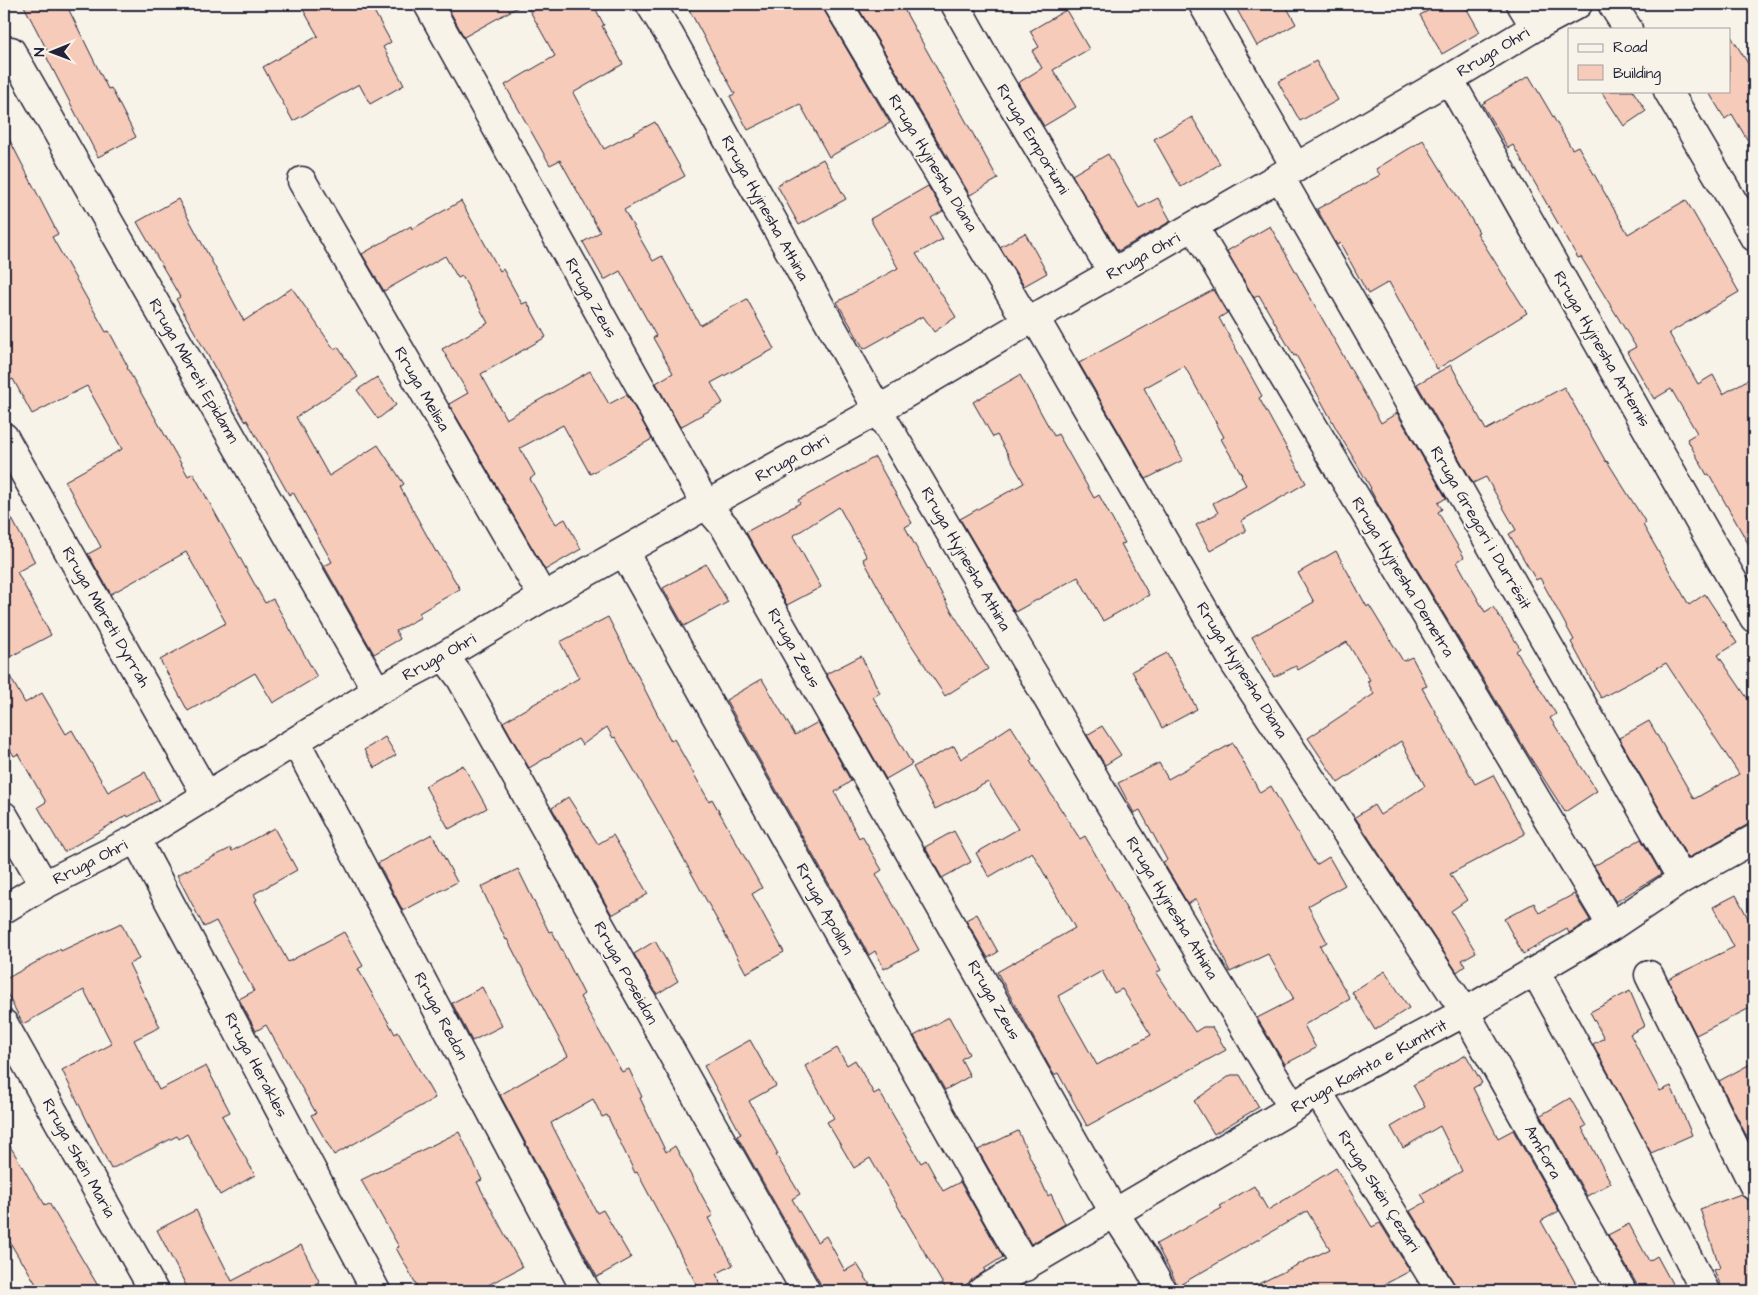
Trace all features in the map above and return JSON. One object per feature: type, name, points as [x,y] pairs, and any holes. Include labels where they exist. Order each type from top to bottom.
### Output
[{"type":"street","name":"Rruga Zeus","points":[[428,4],[706,505],[725,527],[1115,1214],[1162,1291]]},
{"type":"street","name":"Rruga Hyjnesha Athina","points":[[650,4],[670,36],[878,410],[1105,796],[1293,1108]]},
{"type":"street","name":"Rruga Hyjnesha Diana","points":[[838,4],[1031,320],[1235,664],[1465,1012]]},
{"type":"street","name":"Rruga Emporiumi","points":[[955,4],[989,65],[1113,272]]},
{"type":"street","name":"Rruga Gregori i Durrësit","points":[[1204,4],[1288,173],[1682,879]]},
{"type":"street","points":[[1520,4],[1535,27]]},
{"type":"street","name":"Rruga Ohri","points":[[4,909],[44,885],[136,839],[377,691],[444,656],[706,505],[878,410],[1113,272],[1288,173],[1535,27],[1578,4]]},
{"type":"street","points":[[1612,4],[1627,28]]},
{"type":"street","name":"Rruga Mbreti Epidamn","points":[[12,51],[377,691]]},
{"type":"street","name":"Rruga Hyjnesha Artemis","points":[[1449,79],[1754,618]]},
{"type":"street","points":[[1669,92],[1754,237]]},
{"type":"street","name":"Rruga Melisa","points":[[302,181],[542,598]]},
{"type":"street","name":"Rruga Hyjnesha Demetra","points":[[1194,227],[1612,926]]},
{"type":"street","name":"Rruga Mbreti Dyrrah","points":[[4,437],[207,796]]},
{"type":"street","name":"Rruga Apollon","points":[[624,552],[1026,1266]]},
{"type":"street","name":"Rruga Poseidon","points":[[444,656],[460,677],[806,1291]]},
{"type":"street","name":"Rruga Redon","points":[[296,742],[586,1291]]},
{"type":"street","points":[[4,816],[44,885]]},
{"type":"street","name":"Rruga Kashta e Kumtrit","points":[[982,1291],[1293,1108],[1317,1091],[1465,1012],[1612,926],[1682,879],[1754,838]]},
{"type":"street","name":"Rruga Herakles","points":[[136,839],[376,1291]]},
{"type":"street","points":[[1535,971],[1621,1128],[1705,1291]]},
{"type":"street","points":[[1649,975],[1754,1186]]},
{"type":"street","name":"Amfora","points":[[1465,1012],[1622,1291]]},
{"type":"street","name":"Rruga Shën Maria","points":[[4,1024],[154,1291]]},
{"type":"street","name":"Rruga Shën Çezari","points":[[1317,1091],[1441,1291]]},
{"type":"building","points":[[23,4],[66,4],[108,89],[111,88],[136,137],[98,157],[45,54],[48,52]]},
{"type":"building","points":[[300,4],[370,4],[391,42],[383,47],[404,85],[370,104],[359,84],[293,121],[263,67],[318,36]]},
{"type":"building","points":[[446,4],[523,4],[464,37]]},
{"type":"building","points":[[526,4],[593,4],[604,25],[602,26],[623,64],[573,93],[604,149],[655,122],[685,176],[624,210],[653,261],[662,256],[700,325],[747,299],[774,349],[711,383],[723,403],[680,427],[656,383],[673,373],[653,338],[656,336],[620,271],[604,280],[583,242],[600,232],[560,160],[550,165],[505,85],[555,56]]},
{"type":"building","points":[[686,4],[822,4],[890,123],[829,157],[800,104],[748,130],[730,96],[735,94]]},
{"type":"building","points":[[856,4],[901,4],[998,179],[970,195]]},
{"type":"building","points":[[1234,4],[1285,4],[1296,24],[1257,46]]},
{"type":"building","points":[[1441,4],[1464,4],[1480,32],[1442,54],[1420,15]]},
{"type":"building","points":[[1066,10],[1089,49],[1053,70],[1076,107],[1044,126],[1018,83],[1042,68],[1032,51],[1039,47],[1030,31]]},
{"type":"building","points":[[1730,35],[1754,73],[1754,151],[1732,114],[1725,119],[1709,92],[1730,92]]},
{"type":"building","points":[[1316,61],[1338,100],[1300,121],[1278,82]]},
{"type":"building","points":[[1529,76],[1572,149],[1578,146],[1628,234],[1686,200],[1739,292],[1669,333],[1698,384],[1713,375],[1723,394],[1754,376],[1754,554],[1687,439],[1697,433],[1671,389],[1654,399],[1627,352],[1636,347],[1581,257],[1578,258],[1513,145],[1508,148],[1482,104]]},
{"type":"building","points":[[1602,92],[1634,92],[1646,111],[1624,126]]},
{"type":"building","points":[[1192,117],[1220,164],[1181,187],[1154,139]]},
{"type":"building","points":[[4,129],[58,234],[52,237],[106,332],[109,331],[127,368],[188,476],[193,473],[265,603],[273,599],[317,677],[273,703],[255,673],[188,711],[160,660],[226,623],[186,552],[111,594],[88,554],[101,547],[65,481],[122,449],[87,386],[32,414],[13,379],[4,384]]},
{"type":"building","points":[[1423,140],[1479,232],[1477,233],[1527,313],[1437,369],[1389,282],[1368,294],[1340,243],[1337,245],[1317,209],[1380,175],[1376,169]]},
{"type":"building","points":[[1108,154],[1139,208],[1158,198],[1171,221],[1118,251],[1072,175]]},
{"type":"building","points":[[823,159],[846,199],[799,225],[777,185]]},
{"type":"building","points":[[928,186],[943,211],[931,218],[943,239],[916,254],[956,317],[934,332],[923,316],[864,349],[837,302],[898,268],[870,219]]},
{"type":"building","points":[[178,199],[244,321],[292,288],[334,349],[338,347],[358,377],[296,417],[329,476],[378,445],[404,484],[400,487],[436,552],[460,589],[419,613],[421,617],[396,631],[400,639],[374,654],[324,566],[332,562],[293,492],[289,495],[247,420],[245,421],[176,299],[180,297],[137,222]]},
{"type":"building","points":[[461,201],[500,271],[503,269],[522,304],[527,302],[546,337],[481,374],[506,419],[590,371],[609,404],[626,395],[629,398],[652,439],[590,474],[563,425],[520,448],[535,475],[530,479],[556,524],[565,519],[581,549],[545,570],[449,404],[468,393],[442,349],[488,323],[462,276],[458,278],[445,256],[384,291],[362,254],[411,226],[412,229]]},
{"type":"building","points":[[1270,226],[1381,423],[1397,413],[1446,498],[1438,503],[1442,509],[1438,512],[1464,557],[1457,562],[1485,612],[1493,607],[1520,648],[1516,651],[1556,714],[1550,718],[1597,791],[1565,812],[1382,511],[1296,355],[1294,356],[1259,295],[1254,298],[1227,251]]},
{"type":"building","points":[[1025,233],[1047,273],[1024,286],[1000,247]]},
{"type":"building","points":[[1213,290],[1227,313],[1219,318],[1262,396],[1259,398],[1306,483],[1241,521],[1246,531],[1210,551],[1196,525],[1218,513],[1213,503],[1246,485],[1221,439],[1224,437],[1185,367],[1144,388],[1183,460],[1146,479],[1079,363]]},
{"type":"building","points":[[1451,365],[1486,430],[1564,387],[1606,462],[1646,523],[1643,525],[1689,605],[1705,594],[1737,643],[1718,655],[1754,708],[1754,821],[1688,858],[1619,738],[1649,721],[1694,799],[1739,774],[1666,663],[1601,698],[1571,642],[1574,640],[1540,578],[1536,580],[1509,534],[1516,530],[1486,477],[1473,483],[1417,384]]},
{"type":"building","points":[[1020,375],[1054,436],[1058,434],[1094,498],[1099,495],[1125,543],[1121,544],[1149,595],[1103,621],[1078,577],[1015,612],[960,519],[1024,483],[997,435],[993,437],[973,402]]},
{"type":"building","points":[[377,377],[396,405],[378,419],[357,390]]},
{"type":"building","points":[[875,457],[912,523],[905,527],[949,607],[988,669],[945,696],[901,629],[863,559],[867,557],[839,507],[793,536],[821,587],[787,605],[746,532],[800,503],[798,500]]},
{"type":"building","points":[[4,504],[35,562],[17,572],[51,635],[4,660]]},
{"type":"building","points":[[1336,551],[1367,607],[1369,605],[1403,661],[1412,657],[1427,686],[1422,688],[1475,784],[1493,775],[1525,834],[1450,874],[1467,900],[1451,911],[1476,952],[1462,960],[1465,966],[1457,972],[1355,817],[1374,805],[1380,815],[1425,786],[1401,741],[1338,783],[1308,738],[1374,694],[1367,681],[1370,680],[1347,642],[1298,670],[1296,666],[1274,677],[1252,637],[1314,602],[1298,573]]},
{"type":"building","points":[[706,564],[728,602],[684,626],[663,588]]},
{"type":"building","points":[[608,617],[671,741],[674,739],[709,801],[712,799],[762,888],[752,894],[784,952],[746,973],[656,808],[615,737],[613,738],[607,727],[582,745],[578,739],[529,768],[503,722],[579,678],[560,642]]},
{"type":"building","points":[[1167,653],[1197,709],[1162,728],[1132,671]]},
{"type":"building","points":[[861,656],[880,693],[873,697],[912,764],[886,779],[826,674]]},
{"type":"building","points":[[4,666],[25,703],[42,693],[66,734],[72,730],[108,792],[145,772],[159,800],[128,817],[127,815],[64,852],[38,807],[46,802],[18,754],[14,756],[4,739]]},
{"type":"building","points":[[762,679],[795,735],[818,722],[851,781],[835,792],[859,838],[862,836],[882,870],[876,874],[919,950],[884,969],[875,951],[869,955],[726,700]]},
{"type":"building","points":[[1011,726],[1032,759],[1030,761],[1080,839],[1085,836],[1161,970],[1156,973],[1195,1032],[1203,1027],[1212,1027],[1226,1050],[1087,1126],[1058,1073],[1054,1075],[997,972],[1075,928],[1032,852],[989,877],[976,853],[1018,829],[988,782],[935,809],[913,767],[954,746],[961,759]],"holes":[[[1102,971],[1114,993],[1122,989],[1151,1035],[1097,1065],[1058,996]]]},
{"type":"building","points":[[1102,726],[1121,755],[1105,765],[1087,735]]},
{"type":"building","points":[[385,737],[396,755],[375,768],[364,750]]},
{"type":"building","points":[[1233,743],[1260,793],[1271,786],[1316,865],[1329,857],[1345,885],[1308,906],[1327,942],[1320,946],[1350,999],[1304,1025],[1316,1048],[1285,1064],[1257,1018],[1294,999],[1268,954],[1230,972],[1196,899],[1188,904],[1163,862],[1167,860],[1140,810],[1134,813],[1118,783],[1159,763],[1168,779]]},
{"type":"building","points":[[463,765],[487,808],[449,829],[425,786]]},
{"type":"building","points":[[568,797],[598,844],[613,835],[648,894],[612,915],[552,808]]},
{"type":"building","points":[[274,828],[297,870],[254,894],[257,900],[255,901],[288,962],[344,932],[363,966],[358,969],[395,1034],[398,1032],[435,1098],[334,1155],[311,1115],[316,1113],[266,1025],[256,1031],[239,999],[254,991],[216,921],[204,927],[177,875],[231,848],[232,851]]},
{"type":"building","points":[[954,831],[971,862],[942,878],[925,847]]},
{"type":"building","points":[[432,834],[457,882],[403,911],[378,863]]},
{"type":"building","points":[[1641,839],[1661,874],[1616,902],[1594,866]]},
{"type":"building","points":[[518,869],[549,932],[552,931],[584,994],[580,997],[622,1072],[629,1069],[642,1097],[640,1098],[666,1152],[675,1146],[713,1216],[708,1218],[733,1265],[716,1274],[725,1291],[700,1291],[637,1172],[635,1173],[607,1115],[602,1117],[593,1099],[551,1123],[597,1213],[603,1210],[631,1258],[597,1277],[500,1095],[568,1056],[506,940],[481,887]]},
{"type":"building","points":[[1574,894],[1590,920],[1569,933],[1567,929],[1523,954],[1504,919],[1534,903],[1539,913]]},
{"type":"building","points":[[1736,895],[1754,930],[1754,1006],[1696,1035],[1668,979],[1734,947],[1713,907]]},
{"type":"building","points":[[977,914],[998,952],[988,958],[966,920]]},
{"type":"building","points":[[121,923],[139,959],[129,964],[160,1027],[134,1040],[159,1090],[206,1066],[230,1112],[222,1116],[255,1175],[220,1195],[187,1134],[179,1139],[177,1136],[111,1169],[62,1070],[112,1044],[84,990],[23,1024],[4,988],[4,980],[60,949],[61,951]]},
{"type":"building","points":[[655,941],[678,981],[657,994],[634,954]]},
{"type":"building","points":[[1385,971],[1409,1008],[1375,1030],[1352,992]]},
{"type":"building","points":[[482,987],[502,1026],[472,1041],[452,1003]]},
{"type":"building","points":[[1630,991],[1645,1026],[1630,1034],[1660,1091],[1671,1086],[1692,1135],[1651,1153],[1593,1044],[1604,1038],[1590,1012]]},
{"type":"building","points":[[949,1017],[969,1054],[961,1059],[970,1076],[945,1090],[914,1036]]},
{"type":"building","points":[[750,1040],[776,1086],[749,1101],[778,1154],[776,1155],[800,1194],[792,1199],[817,1242],[826,1236],[845,1271],[857,1264],[874,1291],[822,1291],[820,1283],[737,1136],[741,1134],[704,1066]]},
{"type":"building","points":[[837,1048],[847,1065],[855,1060],[874,1094],[879,1091],[921,1163],[926,1160],[943,1191],[960,1182],[1003,1257],[984,1269],[985,1271],[957,1291],[947,1291],[870,1158],[854,1168],[827,1122],[834,1118],[805,1066]]},
{"type":"building","points":[[1466,1055],[1482,1083],[1473,1088],[1498,1138],[1513,1130],[1559,1211],[1541,1221],[1580,1291],[1457,1291],[1410,1211],[1426,1202],[1421,1194],[1462,1171],[1440,1126],[1403,1148],[1391,1127],[1425,1107],[1413,1085]]},
{"type":"building","points":[[1754,1062],[1754,1151],[1719,1081]]},
{"type":"building","points":[[1231,1075],[1240,1075],[1259,1107],[1214,1134],[1194,1101]]},
{"type":"building","points":[[1570,1098],[1586,1126],[1582,1128],[1611,1183],[1587,1196],[1541,1115]]},
{"type":"building","points":[[1018,1131],[1048,1196],[1051,1194],[1065,1224],[1031,1244],[978,1150]]},
{"type":"building","points":[[459,1132],[482,1180],[477,1182],[522,1267],[477,1291],[420,1291],[396,1248],[399,1247],[361,1180]]},
{"type":"building","points":[[4,1136],[45,1205],[49,1203],[101,1291],[40,1291],[22,1263],[4,1232]]},
{"type":"building","points":[[1336,1168],[1372,1227],[1380,1223],[1410,1271],[1372,1291],[1244,1291],[1330,1249],[1307,1211],[1178,1286],[1156,1244],[1222,1208],[1220,1206],[1254,1186],[1268,1210]]},
{"type":"building","points":[[1741,1194],[1746,1199],[1754,1201],[1754,1291],[1723,1291],[1714,1270],[1720,1268],[1700,1209]]},
{"type":"building","points":[[196,1210],[232,1281],[301,1245],[320,1283],[305,1291],[189,1291],[157,1230]]},
{"type":"building","points":[[1629,1224],[1649,1261],[1657,1256],[1676,1291],[1638,1291],[1636,1283],[1608,1235]]}]
